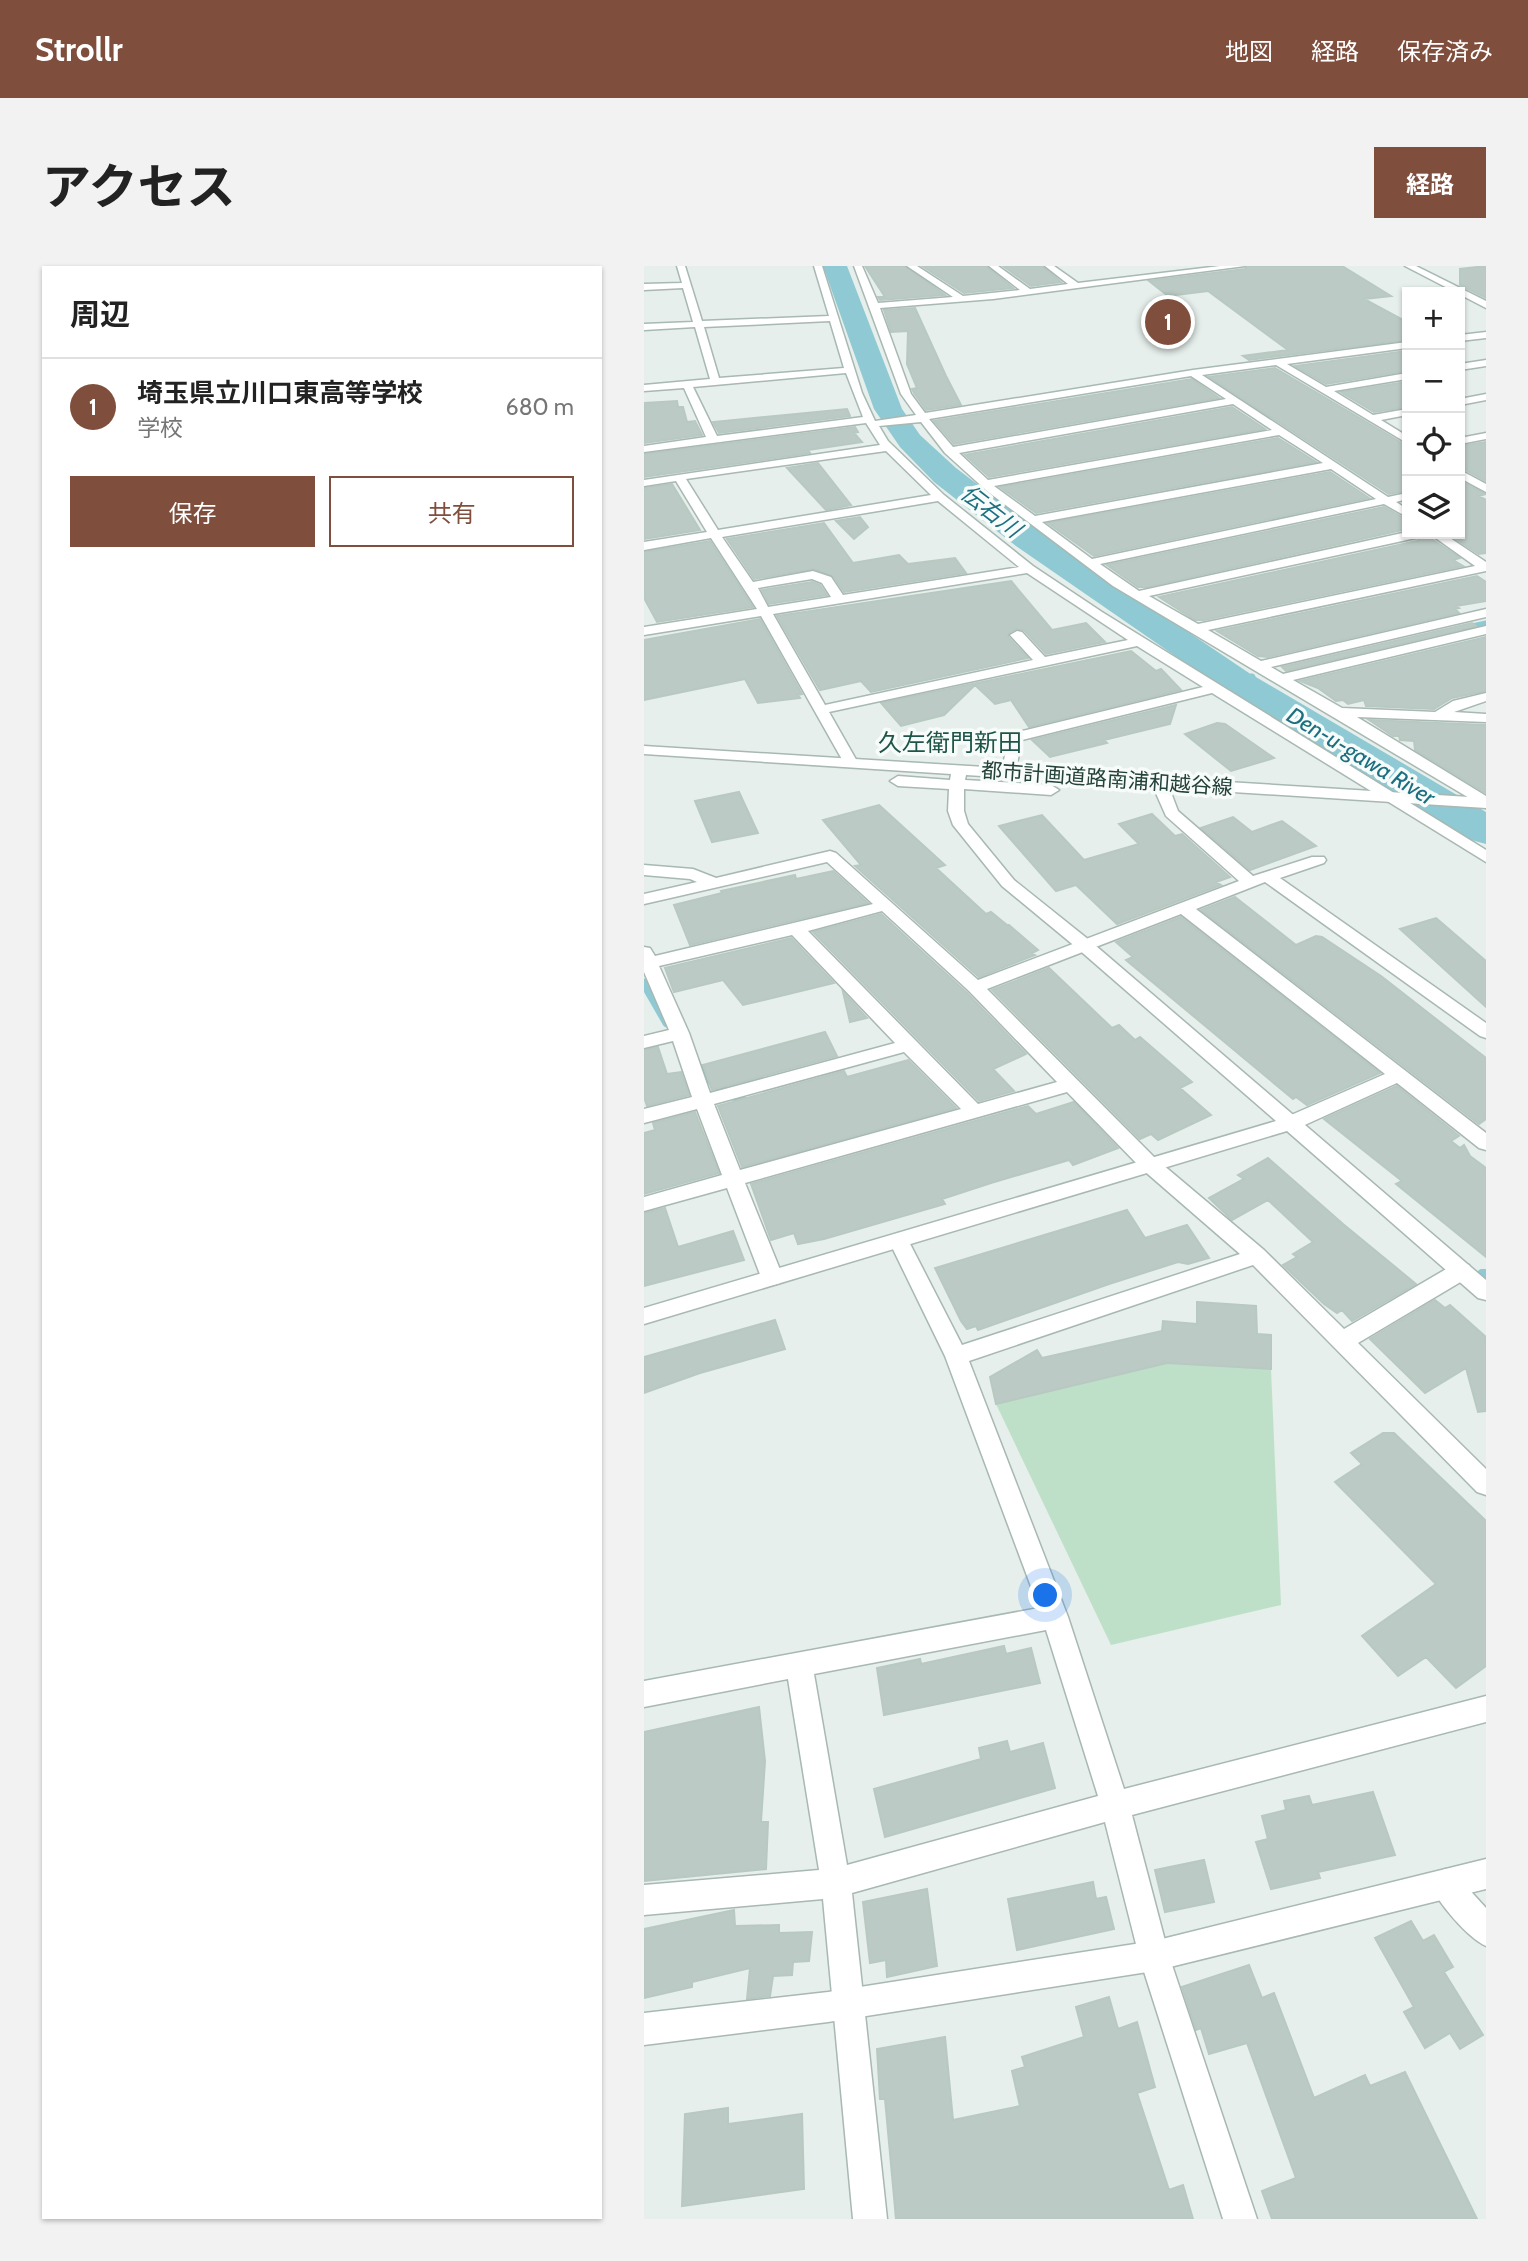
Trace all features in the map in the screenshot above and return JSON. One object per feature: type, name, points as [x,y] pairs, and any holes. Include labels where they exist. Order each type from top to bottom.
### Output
[{"type":"street","points":[[681,266],[715,382]]},
{"type":"street","points":[[818,266],[857,393],[871,421],[888,447],[940,497],[1029,569],[1486,857]]},
{"type":"street","points":[[858,266],[875,306],[905,394],[949,451],[986,485],[1089,563],[1137,595],[1339,712],[1486,803]]},
{"type":"street","points":[[911,266],[962,299]]},
{"type":"street","points":[[993,266],[1027,291]]},
{"type":"street","points":[[1049,266],[1076,286]]},
{"type":"street","points":[[1159,266],[1171,274]]},
{"type":"street","points":[[875,306],[962,299],[1241,266]]},
{"type":"street","points":[[1411,267],[1427,267]]},
{"type":"street","points":[[1411,267],[1486,305]]},
{"type":"street","points":[[1114,273],[1124,279]]},
{"type":"street","points":[[644,287],[687,285]]},
{"type":"street","points":[[644,327],[834,318]]},
{"type":"street","points":[[1465,338],[1486,334]]},
{"type":"street","points":[[1465,338],[1486,345]]},
{"type":"street","points":[[644,449],[871,421],[921,418],[1193,373],[1402,346]]},
{"type":"street","points":[[1278,362],[1402,437]]},
{"type":"street","points":[[1465,366],[1486,363]]},
{"type":"street","points":[[644,388],[850,370]]},
{"type":"street","points":[[1193,373],[1402,511]]},
{"type":"street","points":[[1325,390],[1402,377]]},
{"type":"street","points":[[687,384],[713,440]]},
{"type":"street","points":[[1465,401],[1486,397]]},
{"type":"street","points":[[949,451],[1234,401]]},
{"type":"street","points":[[1372,418],[1402,413]]},
{"type":"street","points":[[986,485],[1282,432]]},
{"type":"street","points":[[1465,440],[1486,436]]},
{"type":"street","points":[[644,483],[888,447]]},
{"type":"street","points":[[1032,520],[1332,465]]},
{"type":"street","points":[[679,477],[750,586],[850,763]]},
{"type":"street","points":[[1480,481],[1486,489]]},
{"type":"street","points":[[644,546],[940,497]]},
{"type":"street","points":[[1089,563],[1402,497]]},
{"type":"street","points":[[1137,595],[1402,537]]},
{"type":"street","points":[[1444,539],[1486,567]]},
{"type":"street","points":[[1195,629],[1486,567]]},
{"type":"street","points":[[644,631],[1029,569]]},
{"type":"street","points":[[750,586],[813,575],[827,580],[838,598]]},
{"type":"street","points":[[1257,666],[1486,613]]},
{"type":"street","points":[[1279,679],[1486,630]]},
{"type":"street","points":[[1017,635],[1042,662]]},
{"type":"street","points":[[820,710],[1140,641]]},
{"type":"street","points":[[1008,773],[1015,737],[1215,688]]},
{"type":"street","points":[[1438,716],[1458,704],[1486,697]]},
{"type":"street","points":[[1339,712],[1486,718]]},
{"type":"street","name":"都市計画道路南浦和越谷線","points":[[644,750],[850,763],[958,777],[1008,773],[1160,789],[1407,805],[1486,803]]},
{"type":"street","name":"都市計画道路南浦和越谷線","points":[[644,764],[958,777],[1160,789],[1407,805],[1486,816]]},
{"type":"street","points":[[958,777],[956,811],[967,833],[1007,883],[1083,944],[1486,1292]]},
{"type":"street","points":[[1160,789],[1171,813],[1259,879],[1486,1032]]},
{"type":"street","points":[[644,899],[830,856],[975,987],[1149,1164],[1257,1256],[1486,1485]]},
{"type":"street","points":[[975,987],[1083,944],[1318,860]]},
{"type":"street","points":[[644,870],[693,874],[714,883]]},
{"type":"street","points":[[772,1277],[703,1101],[680,1033],[646,959],[796,929],[883,906]]},
{"type":"street","points":[[1183,907],[1486,1142]]},
{"type":"street","points":[[796,929],[975,1112]]},
{"type":"street","points":[[644,1042],[680,1033]]},
{"type":"street","points":[[644,1116],[908,1045]]},
{"type":"street","points":[[644,1316],[1289,1124],[1399,1075]]},
{"type":"street","points":[[644,1204],[1073,1084]]},
{"type":"street","points":[[899,1241],[956,1356],[1055,1617],[1115,1805],[1154,1956],[1240,2219]]},
{"type":"street","points":[[956,1356],[1257,1256]]},
{"type":"street","points":[[1342,1341],[1461,1271]]},
{"type":"street","points":[[644,1694],[1055,1617]]},
{"type":"street","points":[[799,1664],[836,1883],[846,2004],[870,2219]]},
{"type":"street","points":[[644,1900],[836,1883],[1115,1805],[1486,1709]]},
{"type":"street","points":[[644,2029],[846,2004],[1154,1956],[1486,1874]]},
{"type":"street","points":[[1445,1884],[1486,1931]]},
{"type":"green space","points":[[1167,1363],[1271,1369],[1281,1605],[1111,1645],[996,1404]]},
{"type":"building","points":[[865,266],[905,266],[945,295],[880,300],[878,297],[885,297]]},
{"type":"building","points":[[922,266],[986,266],[1013,288],[964,293]]},
{"type":"building","points":[[1003,266],[1042,266],[1061,282],[1031,286]]},
{"type":"building","points":[[1248,266],[1342,266],[1391,296],[1364,299],[1402,319],[1402,341],[1249,360],[1243,356],[1288,350],[1208,291],[1168,296],[1149,281],[1245,269]]},
{"type":"building","points":[[1486,266],[1486,298],[1460,285],[1460,269]]},
{"type":"building","points":[[915,308],[961,405],[926,410],[912,389],[917,388],[907,364],[908,331],[891,332],[884,310]]},
{"type":"building","points":[[1402,352],[1402,372],[1326,384],[1295,366]]},
{"type":"building","points":[[1275,368],[1402,443],[1402,492],[1389,494],[1209,377]]},
{"type":"building","points":[[1192,379],[1219,398],[954,444],[934,421]]},
{"type":"building","points":[[1402,383],[1402,408],[1374,412],[1341,392]]},
{"type":"building","points":[[677,401],[678,407],[683,407],[687,422],[695,421],[702,435],[644,443],[644,403]]},
{"type":"building","points":[[1232,407],[1265,429],[989,477],[965,455]]},
{"type":"building","points":[[847,409],[850,416],[719,433],[713,422]]},
{"type":"building","points":[[855,427],[858,432],[854,433],[862,442],[808,450],[810,453],[644,477],[644,454]]},
{"type":"building","points":[[1278,438],[1316,462],[1036,513],[1000,487]]},
{"type":"building","points":[[1486,442],[1486,481],[1465,470],[1465,445]]},
{"type":"building","points":[[818,463],[851,505],[826,510],[787,468]]},
{"type":"building","points":[[1330,472],[1369,498],[1094,556],[1048,523]]},
{"type":"building","points":[[672,484],[700,530],[644,539],[644,488]]},
{"type":"building","points":[[1465,484],[1486,494],[1479,496],[1486,500],[1486,553],[1479,554],[1456,539],[1465,539]]},
{"type":"building","points":[[1384,507],[1402,517],[1402,530],[1147,587],[1138,587],[1107,565]]},
{"type":"building","points":[[860,517],[868,527],[854,539],[836,521]]},
{"type":"building","points":[[824,523],[853,563],[899,555],[908,564],[955,558],[966,573],[844,592],[833,576],[814,569],[754,579],[727,539]]},
{"type":"building","points":[[1432,539],[1460,558],[1453,560],[1463,566],[1204,620],[1195,620],[1159,597]]},
{"type":"building","points":[[710,541],[753,607],[657,622],[644,598],[644,552]]},
{"type":"building","points":[[1477,576],[1486,582],[1486,601],[1456,606],[1459,608],[1455,609],[1459,613],[1268,657],[1258,656],[1217,631]]},
{"type":"building","points":[[1011,581],[1052,630],[1086,623],[1105,642],[1046,654],[1024,630],[1016,629],[1009,633],[1008,637],[1028,658],[871,692],[861,681],[820,690],[777,616]]},
{"type":"building","points":[[812,582],[820,585],[827,595],[769,604],[762,590]]},
{"type":"building","points":[[760,619],[802,694],[798,695],[800,698],[758,703],[745,679],[644,700],[644,640]]},
{"type":"building","points":[[1472,623],[1476,626],[1286,671],[1282,667]]},
{"type":"building","points":[[1486,637],[1486,691],[1452,698],[1434,709],[1366,706],[1364,700],[1348,704],[1343,700],[1336,701],[1318,688],[1300,681]]},
{"type":"building","points":[[1131,651],[1156,671],[1161,669],[1181,690],[1029,727],[1011,700],[995,704],[975,685],[944,715],[901,726],[881,703]]},
{"type":"building","points":[[1176,705],[1170,724],[1050,757],[1032,740]]},
{"type":"building","points":[[1369,720],[1486,725],[1486,793],[1415,750],[1414,741],[1400,740],[1399,736],[1393,736]]},
{"type":"building","points":[[1217,723],[1225,724],[1274,758],[1231,771],[1185,734]]},
{"type":"building","points":[[739,792],[758,833],[712,842],[695,801]]},
{"type":"building","points":[[879,805],[945,865],[936,868],[986,914],[991,912],[1038,950],[1032,953],[1035,955],[979,977],[855,866],[861,865],[823,820]]},
{"type":"building","points":[[1152,814],[1175,836],[1182,834],[1230,877],[1216,882],[1221,885],[1117,924],[1076,885],[1056,891],[999,826],[1042,815],[1084,860],[1139,844],[1119,824]]},
{"type":"building","points":[[1233,817],[1252,832],[1282,821],[1316,846],[1250,870],[1201,828]]},
{"type":"building","points":[[833,871],[868,903],[690,945],[674,905],[722,893],[721,891],[795,875],[796,879]]},
{"type":"building","points":[[1235,897],[1296,945],[1316,936],[1322,937],[1381,976],[1486,1058],[1486,1119],[1479,1124],[1201,910]]},
{"type":"building","points":[[881,914],[967,993],[1026,1054],[993,1069],[1014,1091],[979,1101],[813,932]]},
{"type":"building","points":[[1181,917],[1380,1073],[1307,1105],[1296,1097],[1293,1099],[1126,960],[1133,957],[1116,942]]},
{"type":"building","points":[[1436,918],[1486,961],[1486,1007],[1400,929]]},
{"type":"building","points":[[791,938],[834,983],[743,1005],[723,980],[674,992],[665,968]]},
{"type":"building","points":[[1049,968],[1112,1028],[1119,1025],[1135,1040],[1140,1037],[1192,1082],[1180,1088],[1211,1115],[1158,1140],[1151,1134],[1140,1139],[992,990]]},
{"type":"building","points":[[843,992],[867,1018],[850,1022]]},
{"type":"building","points":[[825,1032],[837,1056],[712,1090],[703,1065]]},
{"type":"building","points":[[658,1047],[667,1074],[681,1072],[689,1095],[647,1106],[644,1097],[644,1050]]},
{"type":"building","points":[[908,1060],[956,1108],[742,1167],[718,1106],[844,1071],[847,1077]]},
{"type":"building","points":[[1397,1086],[1459,1136],[1451,1141],[1460,1148],[1464,1145],[1470,1156],[1486,1168],[1486,1257],[1396,1184],[1402,1181],[1324,1119]]},
{"type":"building","points":[[1074,1102],[1118,1148],[1073,1165],[1069,1160],[991,1183],[942,1199],[945,1204],[824,1239],[798,1244],[794,1233],[771,1240],[751,1184],[1028,1106],[1036,1114]]},
{"type":"building","points":[[695,1112],[719,1173],[644,1194],[644,1133],[655,1130],[653,1123]]},
{"type":"building","points":[[1268,1158],[1416,1284],[1352,1321],[1342,1310],[1337,1313],[1324,1304],[1283,1265],[1297,1257],[1293,1254],[1313,1242],[1268,1200],[1232,1220],[1209,1198],[1244,1179],[1238,1175]]},
{"type":"building","points":[[665,1208],[678,1247],[733,1231],[744,1260],[644,1286],[644,1213]]},
{"type":"building","points":[[1127,1210],[1145,1238],[1187,1225],[1209,1258],[1188,1264],[1178,1262],[978,1330],[976,1326],[967,1329],[961,1321],[935,1268]]},
{"type":"building","points":[[1435,1300],[1445,1308],[1450,1305],[1486,1337],[1486,1411],[1478,1412],[1466,1368],[1425,1393],[1370,1339]]},
{"type":"building","points":[[1197,1302],[1256,1306],[1257,1334],[1271,1335],[1271,1369],[1167,1363],[996,1404],[990,1377],[1037,1350],[1042,1358],[1162,1331],[1163,1321],[1197,1324]]},
{"type":"building","points":[[775,1320],[785,1349],[700,1373],[644,1393],[644,1357]]},
{"type":"building","points":[[1383,1433],[1394,1433],[1486,1521],[1486,1666],[1456,1688],[1426,1657],[1398,1676],[1362,1636],[1436,1584],[1335,1482],[1362,1464],[1351,1453]]},
{"type":"building","points":[[1004,1646],[1006,1654],[1031,1648],[1040,1683],[884,1715],[877,1668],[920,1659],[921,1664]]},
{"type":"building","points":[[759,1707],[765,1761],[761,1822],[768,1822],[766,1869],[644,1881],[644,1732]]},
{"type":"building","points":[[1007,1741],[1010,1752],[1043,1743],[1055,1788],[885,1837],[874,1789],[981,1759],[979,1748]]},
{"type":"building","points":[[1373,1792],[1395,1855],[1318,1872],[1320,1878],[1271,1889],[1256,1842],[1268,1839],[1262,1816],[1286,1810],[1284,1801],[1309,1796],[1312,1805]]},
{"type":"building","points":[[1204,1860],[1214,1902],[1165,1912],[1155,1870]]},
{"type":"building","points":[[1093,1882],[1096,1899],[1106,1897],[1114,1929],[1017,1950],[1008,1899]]},
{"type":"building","points":[[927,1889],[937,1966],[887,1977],[886,1960],[870,1963],[863,1902]]},
{"type":"building","points":[[734,1910],[735,1926],[779,1925],[779,1933],[812,1932],[809,1961],[793,1962],[792,1975],[773,1976],[770,1996],[747,1999],[750,1968],[692,1982],[692,1987],[644,1998],[644,1929]]},
{"type":"building","points":[[1411,1921],[1423,1941],[1434,1935],[1453,1967],[1444,1972],[1483,2035],[1460,2049],[1450,2033],[1425,2048],[1404,2012],[1414,2007],[1375,1938]]},
{"type":"building","points":[[1249,1965],[1262,1998],[1274,1993],[1314,2098],[1365,2075],[1370,2086],[1405,2072],[1477,2219],[1272,2219],[1262,2191],[1296,2178],[1247,2043],[1209,2054],[1201,2028],[1196,2030],[1182,1987]]},
{"type":"building","points":[[1109,1997],[1118,2029],[1137,2022],[1155,2087],[1137,2093],[1169,2190],[1183,2185],[1193,2219],[896,2219],[885,2099],[880,2099],[877,2049],[945,2037],[953,2120],[1020,2106],[1012,2071],[1025,2067],[1022,2057],[1084,2037],[1076,2007]]},
{"type":"building","points":[[728,2108],[728,2124],[802,2114],[804,2189],[682,2206],[685,2114]]},
{"type":"waterway","name":"伝右川","points":[[835,266],[888,409],[910,441],[945,475],[1028,539],[1236,681],[1486,831]]},
{"type":"waterway","points":[[1463,628],[1486,623]]},
{"type":"waterway","points":[[1236,681],[1252,677]]},
{"type":"waterway","points":[[644,983],[667,1023]]},
{"type":"waterway","points":[[695,1064],[719,1088],[749,1104]]},
{"type":"place","name":"埼玉県立川口東高等学校","points":[[1168,322]]},
{"type":"district","name":"久左衛門新田","points":[[950,743]]},
{"type":"water label","name":"Den-u-gawa River","points":[[1361,756]]}]
